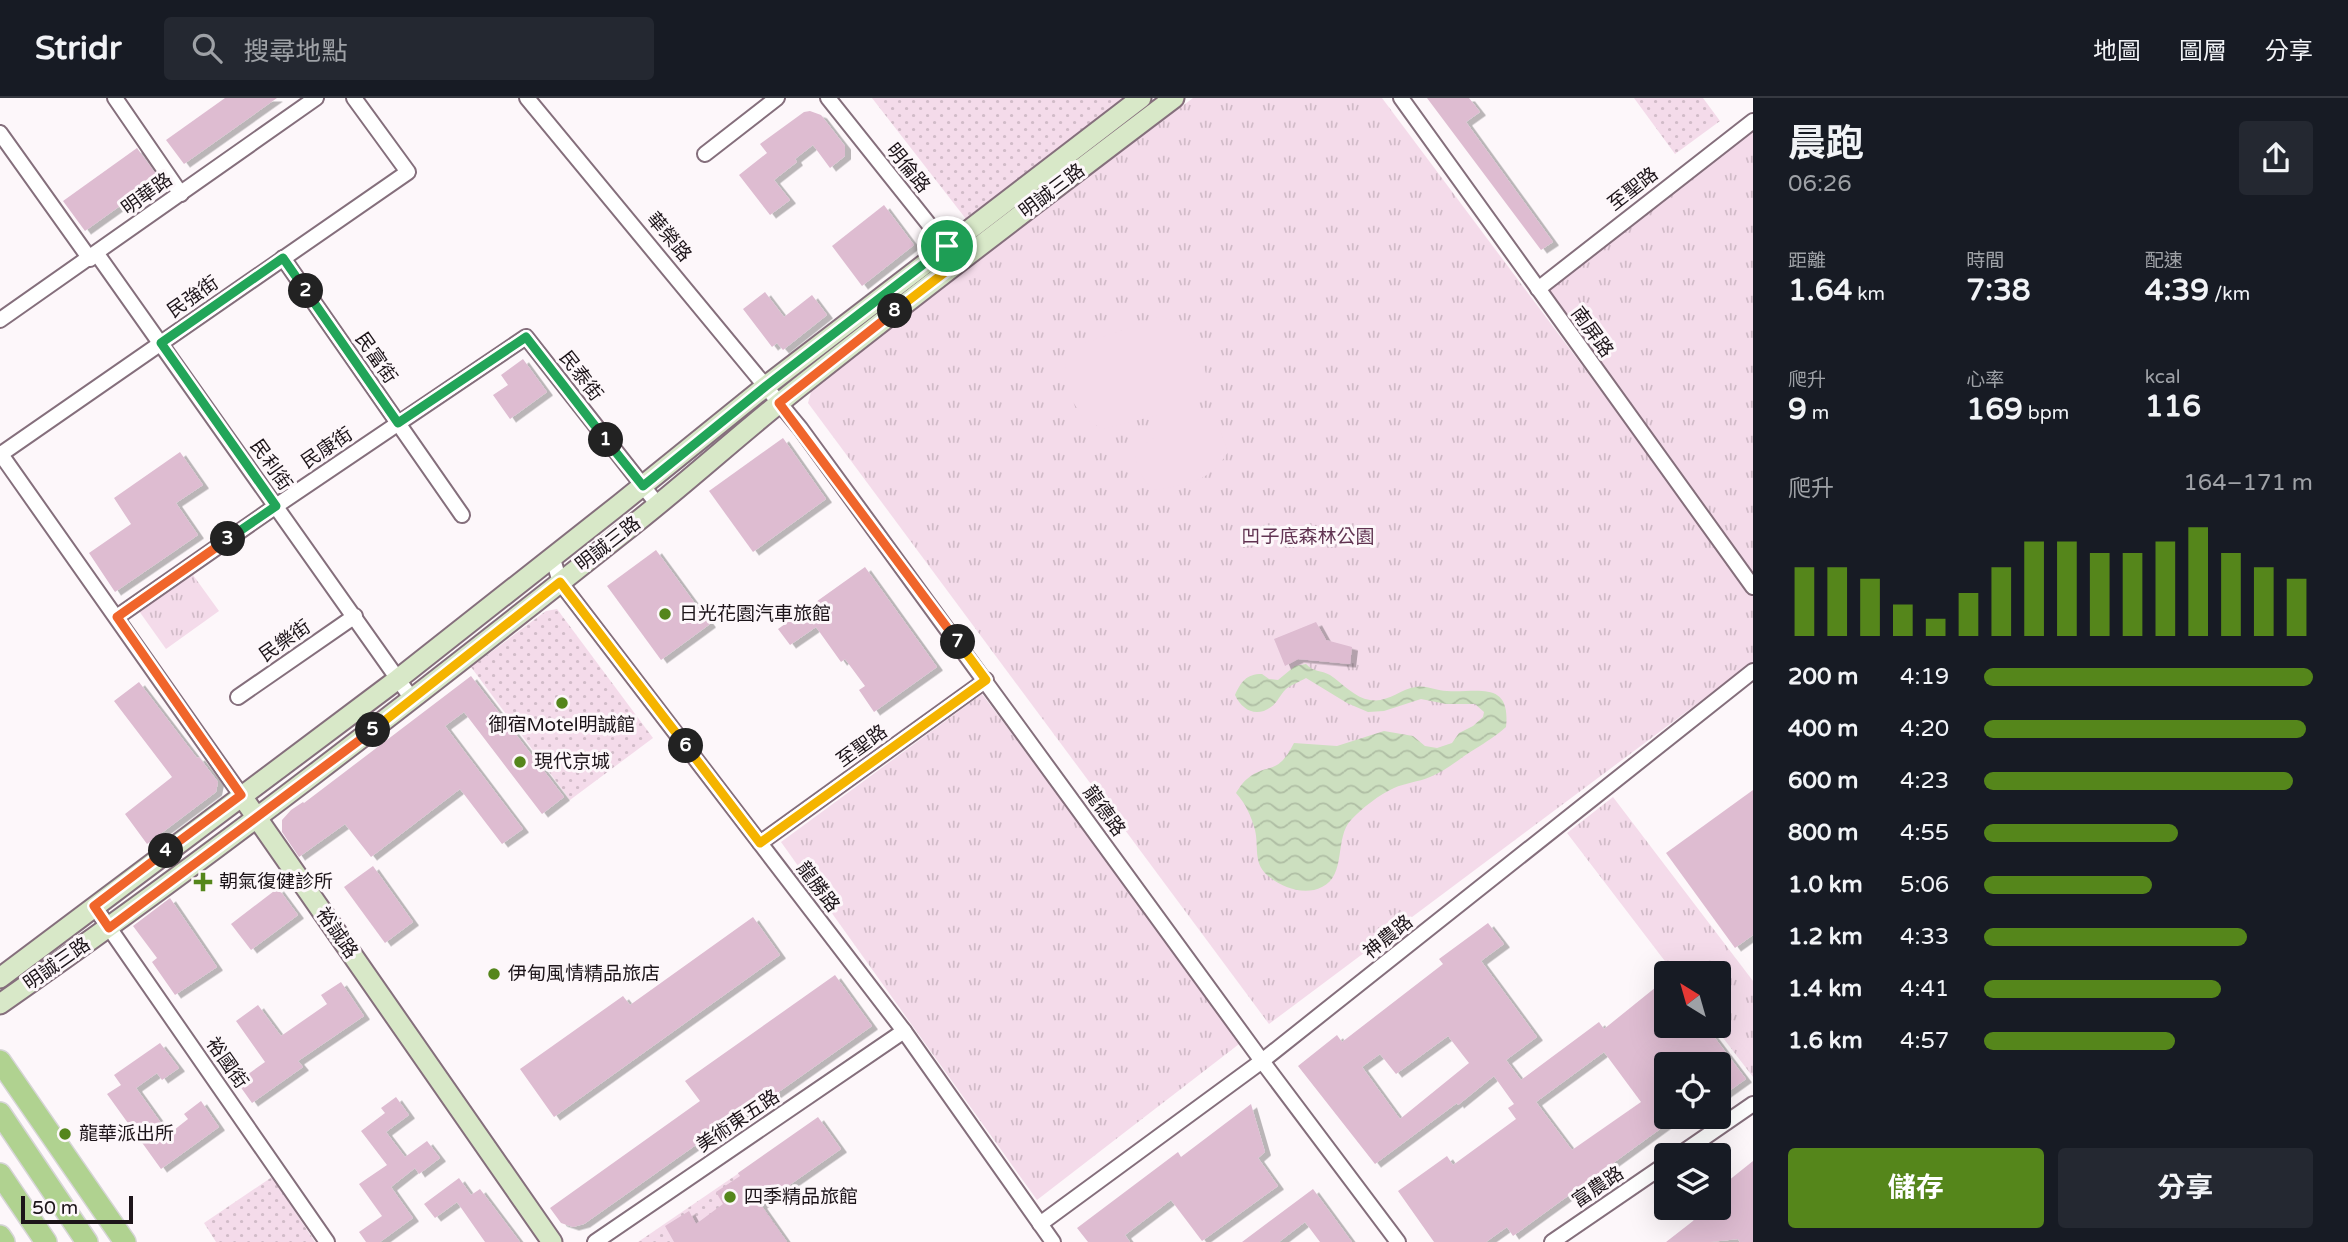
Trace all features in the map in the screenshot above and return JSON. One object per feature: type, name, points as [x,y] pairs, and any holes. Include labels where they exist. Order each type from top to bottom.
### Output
[{"type":"main road","points":[[0,1061],[125,1242]]},
{"type":"main road","points":[[0,1113],[87,1242]]},
{"type":"main road","points":[[0,1174],[46,1242]]},
{"type":"main road","points":[[0,1236],[4,1242]]},
{"type":"street","points":[[115,98],[181,194]]},
{"type":"street","name":"明華路","points":[[0,320],[316,98]]},
{"type":"street","name":"民強街","points":[[0,453],[408,172],[354,98]]},
{"type":"street","name":"華榮路","points":[[527,98],[779,403]]},
{"type":"street","points":[[705,154],[777,98]]},
{"type":"street","name":"明倫路","points":[[828,98],[958,262]]},
{"type":"street","name":"明誠三路","points":[[0,978],[398,678],[766,386],[1141,98]]},
{"type":"street","name":"明誠三路","points":[[0,1004],[258,818],[658,505],[779,403],[958,262],[1174,98]]},
{"type":"street","name":"南屏路","points":[[1401,98],[1753,587]]},
{"type":"street","name":"至聖路","points":[[1538,289],[1753,121]]},
{"type":"street","name":"民利街","points":[[0,133],[161,343],[412,699]]},
{"type":"street","name":"民富街","points":[[283,258],[462,515]]},
{"type":"street","name":"民康街","points":[[117,617],[526,337]]},
{"type":"street","name":"民泰街","points":[[526,337],[658,505]]},
{"type":"street","name":"龍德路","points":[[779,403],[986,680],[1262,1062],[1398,1242]]},
{"type":"street","name":"裕誠路","points":[[0,453],[258,818],[552,1242]]},
{"type":"street","name":"龍勝路","points":[[552,556],[560,582],[904,1031],[1053,1242]]},
{"type":"street","name":"民樂街","points":[[238,697],[355,616]]},
{"type":"street","name":"神農路","points":[[1040,1224],[1262,1062],[1753,671]]},
{"type":"street","name":"至聖路","points":[[760,843],[986,680]]},
{"type":"street","name":"裕國街","points":[[94,906],[327,1242]]},
{"type":"street","name":"美術東五路","points":[[595,1242],[904,1031]]},
{"type":"street","points":[[1696,1143],[1753,1104]]},
{"type":"street","name":"富農路","points":[[1552,1242],[1654,1172]]},
{"type":"green space","points":[[872,98],[1123,98],[966,219]]},
{"type":"green space","name":"凹子底森林公園","points":[[1193,98],[1382,98],[1753,594],[1753,662],[1269,1024],[808,403],[813,385]]},
{"type":"green space","points":[[1634,98],[1703,98],[1720,121],[1675,154]]},
{"type":"green space","points":[[1753,131],[1753,573],[1541,288]]},
{"type":"green space","points":[[1162,316],[1184,326],[1201,355],[1206,374],[1194,395],[1201,411],[1220,430],[1228,452],[1205,476],[1187,484],[1154,490],[1141,473],[1135,452],[1165,429],[1158,415],[1102,429],[1082,416],[1066,391],[1065,363],[1085,343]]},
{"type":"green space","points":[[193,575],[219,611],[166,649],[139,611]]},
{"type":"green space","name":"御宿Motel明誠館","points":[[557,609],[653,738],[570,800],[471,667],[546,611]]},
{"type":"green space","points":[[982,694],[1243,1041],[1037,1200],[781,842]]},
{"type":"green space","points":[[1613,797],[1753,981],[1753,1077],[1723,1038],[1731,1038],[1731,961],[1665,961],[1567,833]]},
{"type":"green space","name":"四季精品旅館","points":[[739,1173],[787,1242],[638,1242]]},
{"type":"green space","points":[[272,1177],[315,1242],[216,1242],[204,1223]]},
{"type":"water","points":[[1306,664],[1330,675],[1354,693],[1370,700],[1383,700],[1410,688],[1420,687],[1443,691],[1490,692],[1498,695],[1503,702],[1506,727],[1442,771],[1389,791],[1360,811],[1346,828],[1338,865],[1330,881],[1315,890],[1301,891],[1273,880],[1260,865],[1252,820],[1236,793],[1244,782],[1254,774],[1277,765],[1294,743],[1337,746],[1384,731],[1413,736],[1425,746],[1437,748],[1452,743],[1459,733],[1483,717],[1484,712],[1475,704],[1446,704],[1421,699],[1384,711],[1368,712],[1347,703],[1306,678],[1286,689],[1273,705],[1260,712],[1250,711],[1241,705],[1235,695],[1242,683],[1252,675],[1262,674],[1269,679],[1278,680],[1295,666]]},
{"type":"building","points":[[225,98],[277,98],[184,164],[166,140]]},
{"type":"building","points":[[1427,98],[1469,98],[1480,112],[1466,122],[1553,242],[1541,250]]},
{"type":"building","points":[[804,112],[821,115],[845,146],[845,156],[830,168],[813,145],[795,159],[797,162],[774,180],[790,200],[770,215],[739,175],[767,153],[760,144]]},
{"type":"building","points":[[137,148],[159,178],[85,231],[63,201]]},
{"type":"building","points":[[884,205],[914,245],[862,286],[832,246]]},
{"type":"building","points":[[765,292],[784,317],[812,295],[827,315],[783,350],[777,343],[772,347],[743,309]]},
{"type":"building","points":[[523,359],[547,392],[510,419],[493,395],[508,385],[501,375]]},
{"type":"building","points":[[783,438],[826,499],[753,552],[709,491]]},
{"type":"building","points":[[180,452],[203,485],[176,503],[198,535],[115,592],[89,553],[131,524],[114,498]]},
{"type":"building","name":"日光花園汽車旅館","points":[[656,550],[710,624],[661,660],[607,586]]},
{"type":"building","points":[[865,567],[937,667],[874,712],[859,690],[865,686],[845,659],[841,662],[816,627],[790,645],[778,629]]},
{"type":"building","points":[[1316,622],[1326,640],[1352,647],[1350,664],[1298,659],[1285,666],[1274,639]]},
{"type":"building","points":[[471,676],[564,797],[542,814],[464,712],[445,726],[523,829],[502,844],[460,789],[371,857],[345,824],[299,857],[282,832],[282,820],[291,810],[304,803]]},
{"type":"building","points":[[139,682],[218,782],[216,792],[147,844],[125,814],[172,777],[114,701]]},
{"type":"building","points":[[1753,790],[1753,935],[1735,948],[1666,853]]},
{"type":"building","points":[[373,866],[413,922],[385,943],[344,887]]},
{"type":"building","points":[[278,888],[298,915],[251,950],[231,924]]},
{"type":"building","points":[[170,898],[217,967],[175,995],[152,962],[157,958],[133,926]]},
{"type":"building","points":[[753,917],[780,955],[554,1117],[520,1069],[623,996],[630,1005]]},
{"type":"building","points":[[1488,923],[1504,944],[1481,961],[1537,1037],[1506,1060],[1521,1080],[1599,1022],[1604,1029],[1654,989],[1654,1038],[1715,1038],[1726,1052],[1654,1052],[1654,1129],[1660,1129],[1513,1236],[1507,1227],[1486,1242],[1434,1242],[1398,1191],[1447,1156],[1453,1165],[1516,1119],[1508,1108],[1514,1104],[1494,1076],[1375,1164],[1298,1066],[1337,1035],[1342,1042],[1443,964],[1439,959]],"holes":[[[1448,1036],[1469,1063],[1400,1119],[1362,1067],[1380,1054],[1396,1074]],[[1604,1052],[1641,1102],[1572,1150],[1536,1102]]]},
{"type":"building","points":[[835,975],[872,1026],[722,1132],[720,1128],[584,1224],[573,1227],[561,1223],[550,1208],[700,1101],[685,1081]]},
{"type":"building","points":[[341,982],[364,1016],[298,1061],[303,1067],[252,1103],[237,1082],[265,1062],[236,1021],[258,1005],[281,1036],[327,1004],[321,995]]},
{"type":"building","points":[[160,1043],[179,1068],[162,1080],[157,1073],[136,1088],[169,1134],[188,1119],[184,1114],[201,1101],[219,1127],[161,1169],[107,1094],[121,1085],[114,1075]]},
{"type":"building","points":[[1731,1059],[1746,1079],[1731,1090]]},
{"type":"building","points":[[396,1097],[409,1115],[386,1132],[405,1157],[427,1141],[440,1158],[419,1174],[415,1168],[391,1187],[413,1218],[380,1242],[366,1242],[359,1232],[382,1216],[359,1184],[387,1165],[361,1131],[385,1113],[381,1108]]},
{"type":"building","points":[[1251,1104],[1265,1152],[1258,1158],[1278,1186],[1202,1241],[1171,1200],[1125,1235],[1130,1242],[1088,1242],[1077,1228],[1178,1152],[1181,1157]]},
{"type":"building","points":[[818,1117],[841,1149],[761,1205],[787,1242],[674,1242],[665,1226],[689,1211],[696,1224],[723,1204],[716,1192],[740,1176],[738,1173]]},
{"type":"building","points":[[1753,1161],[1753,1242],[1740,1242],[1738,1239],[1666,1242],[1694,1220],[1731,1220],[1731,1179]]},
{"type":"building","points":[[459,1178],[471,1195],[480,1189],[520,1242],[485,1242],[457,1202],[435,1218],[424,1204]]},
{"type":"building","points":[[1313,1189],[1352,1242],[1320,1242],[1305,1222],[1279,1242],[1242,1242]]},
{"type":"place","name":"日光花園汽車旅館","points":[[665,614]]},
{"type":"place","name":"御宿Motel明誠館","points":[[562,703]]},
{"type":"place","name":"現代京城","points":[[520,762]]},
{"type":"place","name":"朝氣復健診所","points":[[203,882]]},
{"type":"place","name":"伊甸風情精品旅店","points":[[494,974]]},
{"type":"place","name":"龍華派出所","points":[[65,1134]]},
{"type":"place","name":"四季精品旅館","points":[[730,1197]]},
{"type":"route","points":[[947,246],[958,262],[779,403],[986,680],[760,843],[560,582],[258,818],[109,928],[94,906],[241,795],[117,617],[276,506],[161,343],[283,258],[398,423],[526,337],[643,486],[766,386],[947,246]]}]
